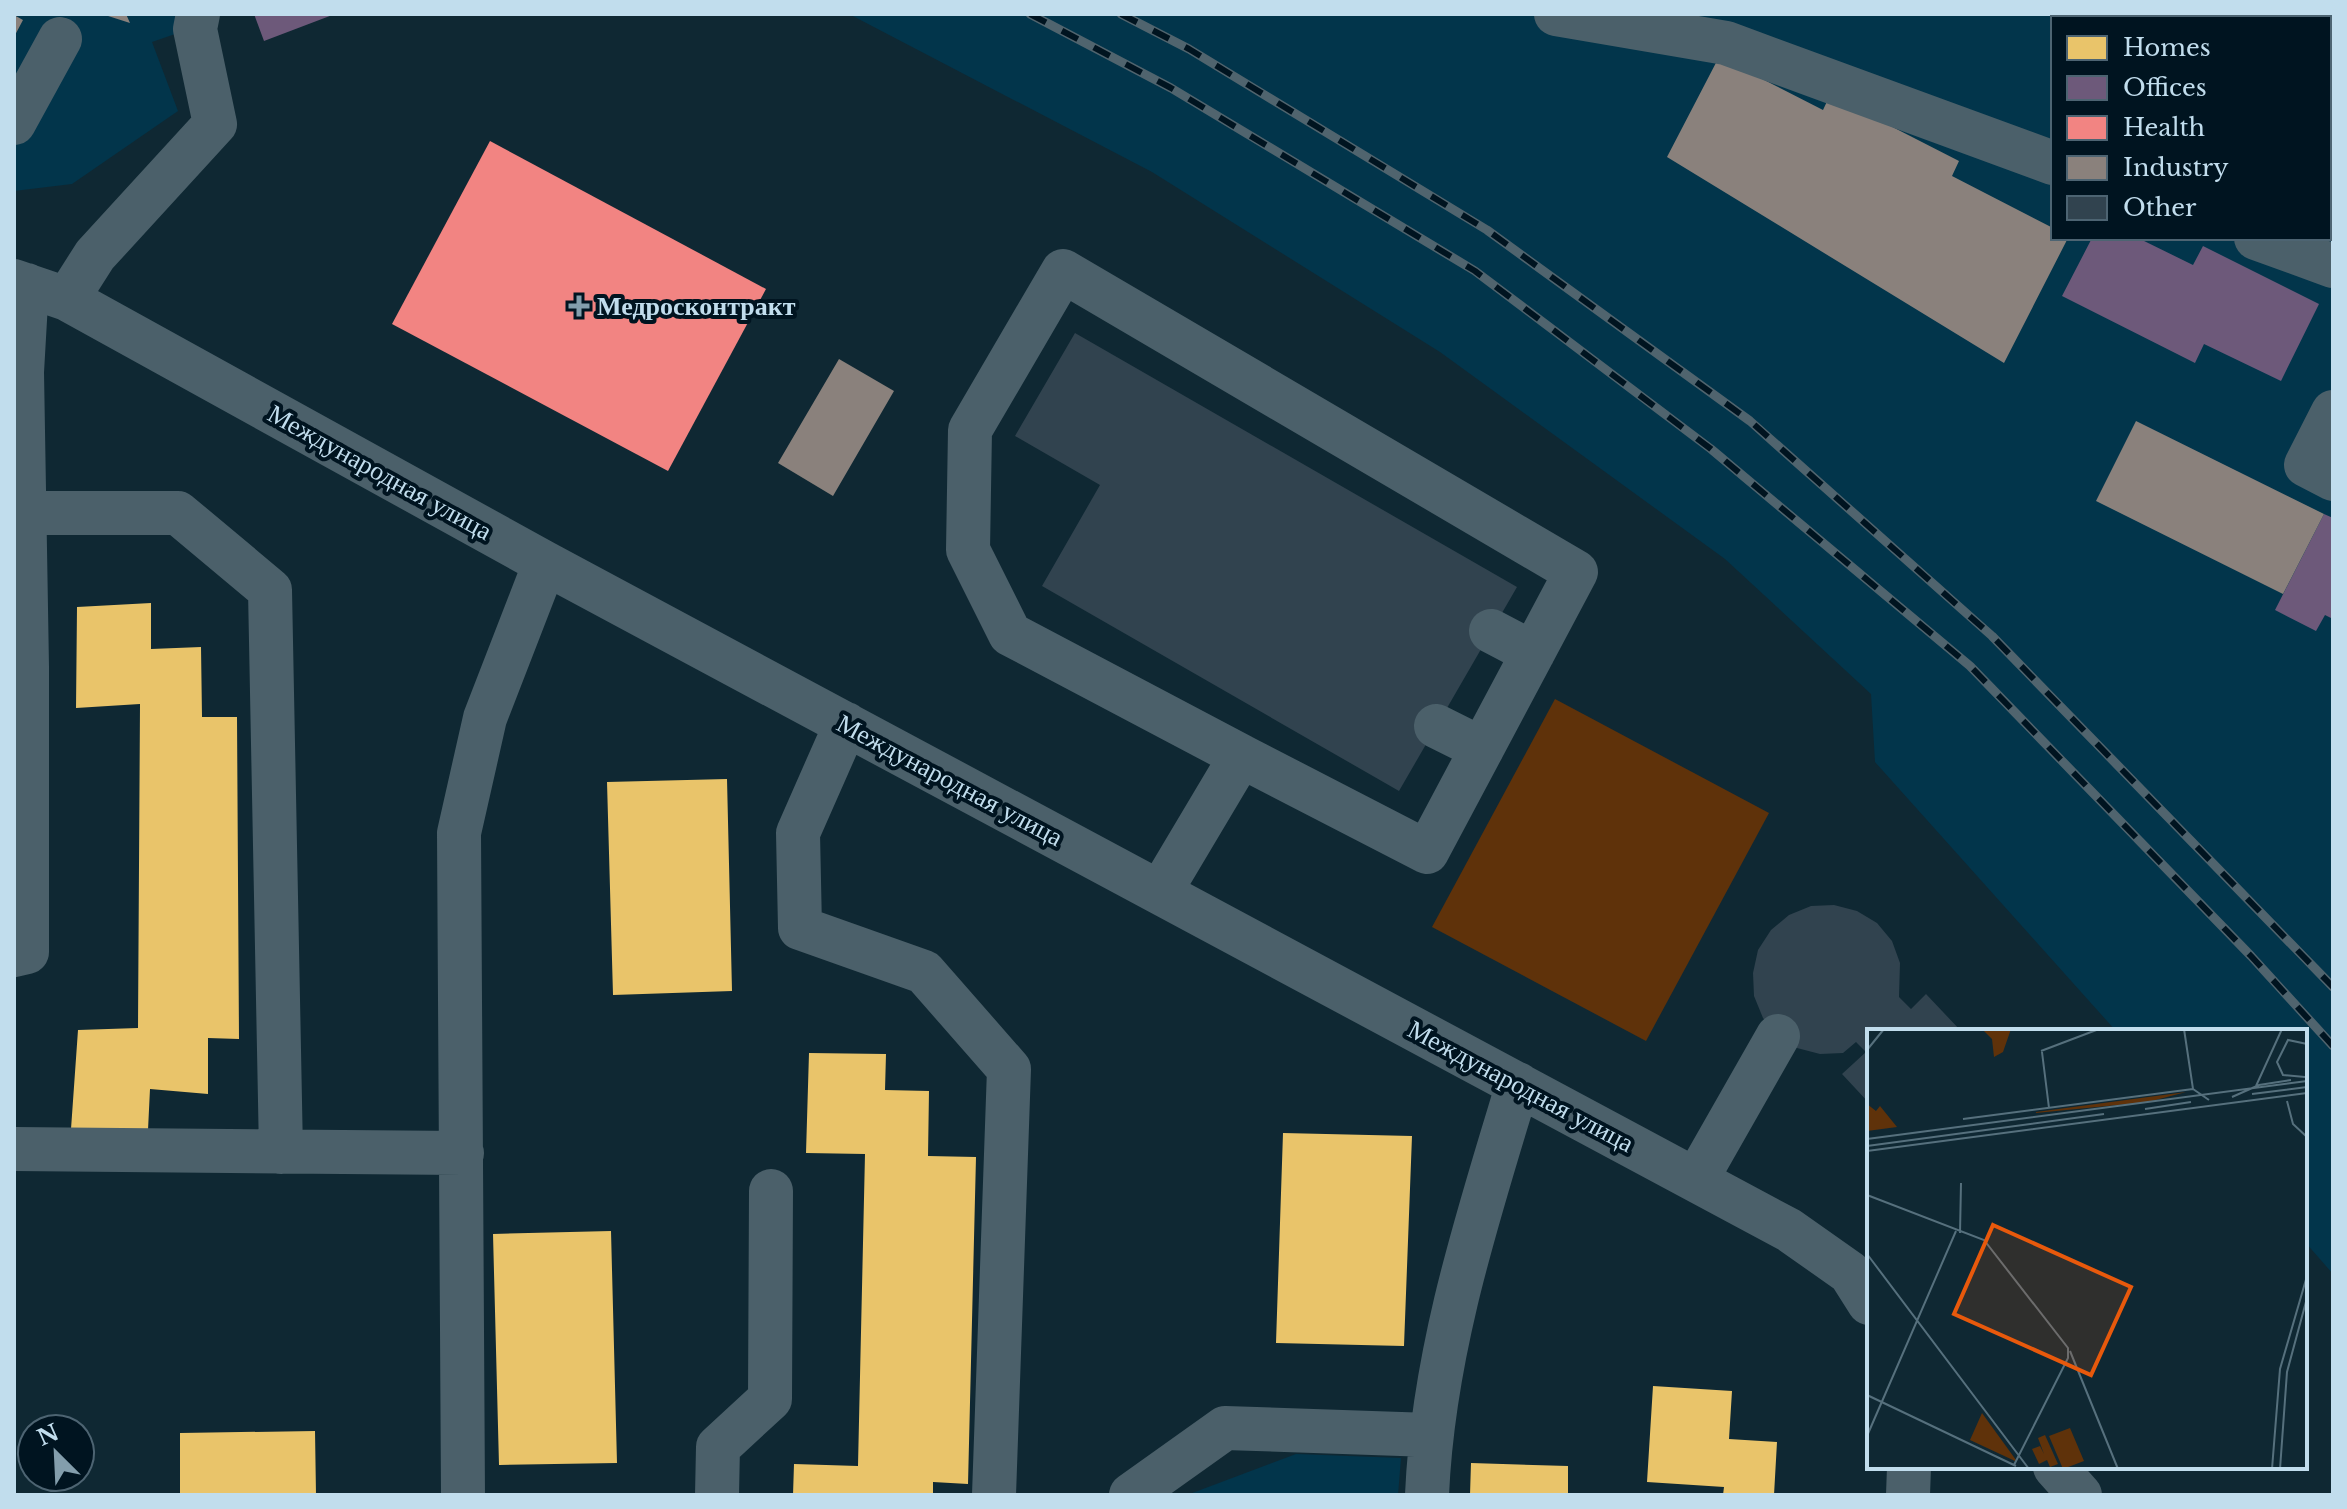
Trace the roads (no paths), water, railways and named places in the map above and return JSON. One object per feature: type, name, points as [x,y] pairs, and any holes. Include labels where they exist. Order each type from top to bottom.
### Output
[{"type":"street","points":[[14,955],[27,952],[21,667],[25,513],[22,372],[36,288],[95,255],[215,124],[195,29],[198,14]]},
{"type":"street","points":[[1556,14],[1726,43],[2051,162]]},
{"type":"street","points":[[14,123],[60,39]]},
{"type":"street","points":[[2262,240],[2333,266]]},
{"type":"street","points":[[1063,271],[1576,572],[1533,653],[1427,852],[1010,634],[968,550],[970,430],[1063,271]]},
{"type":"street","name":"Международная улица","points":[[36,288],[1789,1230],[1863,1288]]},
{"type":"street","points":[[2333,412],[2306,465],[2333,479]]},
{"type":"street","points":[[25,513],[178,513],[270,590],[281,1152]]},
{"type":"street","points":[[463,1495],[459,833],[485,718],[545,563]]},
{"type":"street","points":[[1491,631],[1533,653]]},
{"type":"street","points":[[846,724],[798,833],[800,928],[924,972],[1009,1069],[994,1495]]},
{"type":"street","points":[[1436,726],[1482,749]]},
{"type":"street","points":[[1160,892],[1241,756]]},
{"type":"street","points":[[1696,1180],[1778,1036]]},
{"type":"street","points":[[1427,1495],[1430,1435],[1462,1268],[1518,1084]]},
{"type":"street","points":[[14,1149],[462,1153]]},
{"type":"street","points":[[717,1495],[718,1447],[770,1399],[771,1191]]},
{"type":"street","points":[[1131,1495],[1225,1428],[1430,1435]]},
{"type":"street","points":[[1908,1495],[1909,1469]]},
{"type":"street","points":[[2057,1469],[2080,1495]]},
{"type":"railway","points":[[1030,14],[1171,88],[1475,271],[1711,449],[1970,666],[2251,956],[2333,1046]]},
{"type":"railway","points":[[1121,14],[1189,49],[1487,230],[1750,421],[1992,636],[2333,987]]},
{"type":"railway","points":[[2308,14],[2316,16]]},
{"type":"place","name":"Медросконтракт","points":[[579,306]]}]
